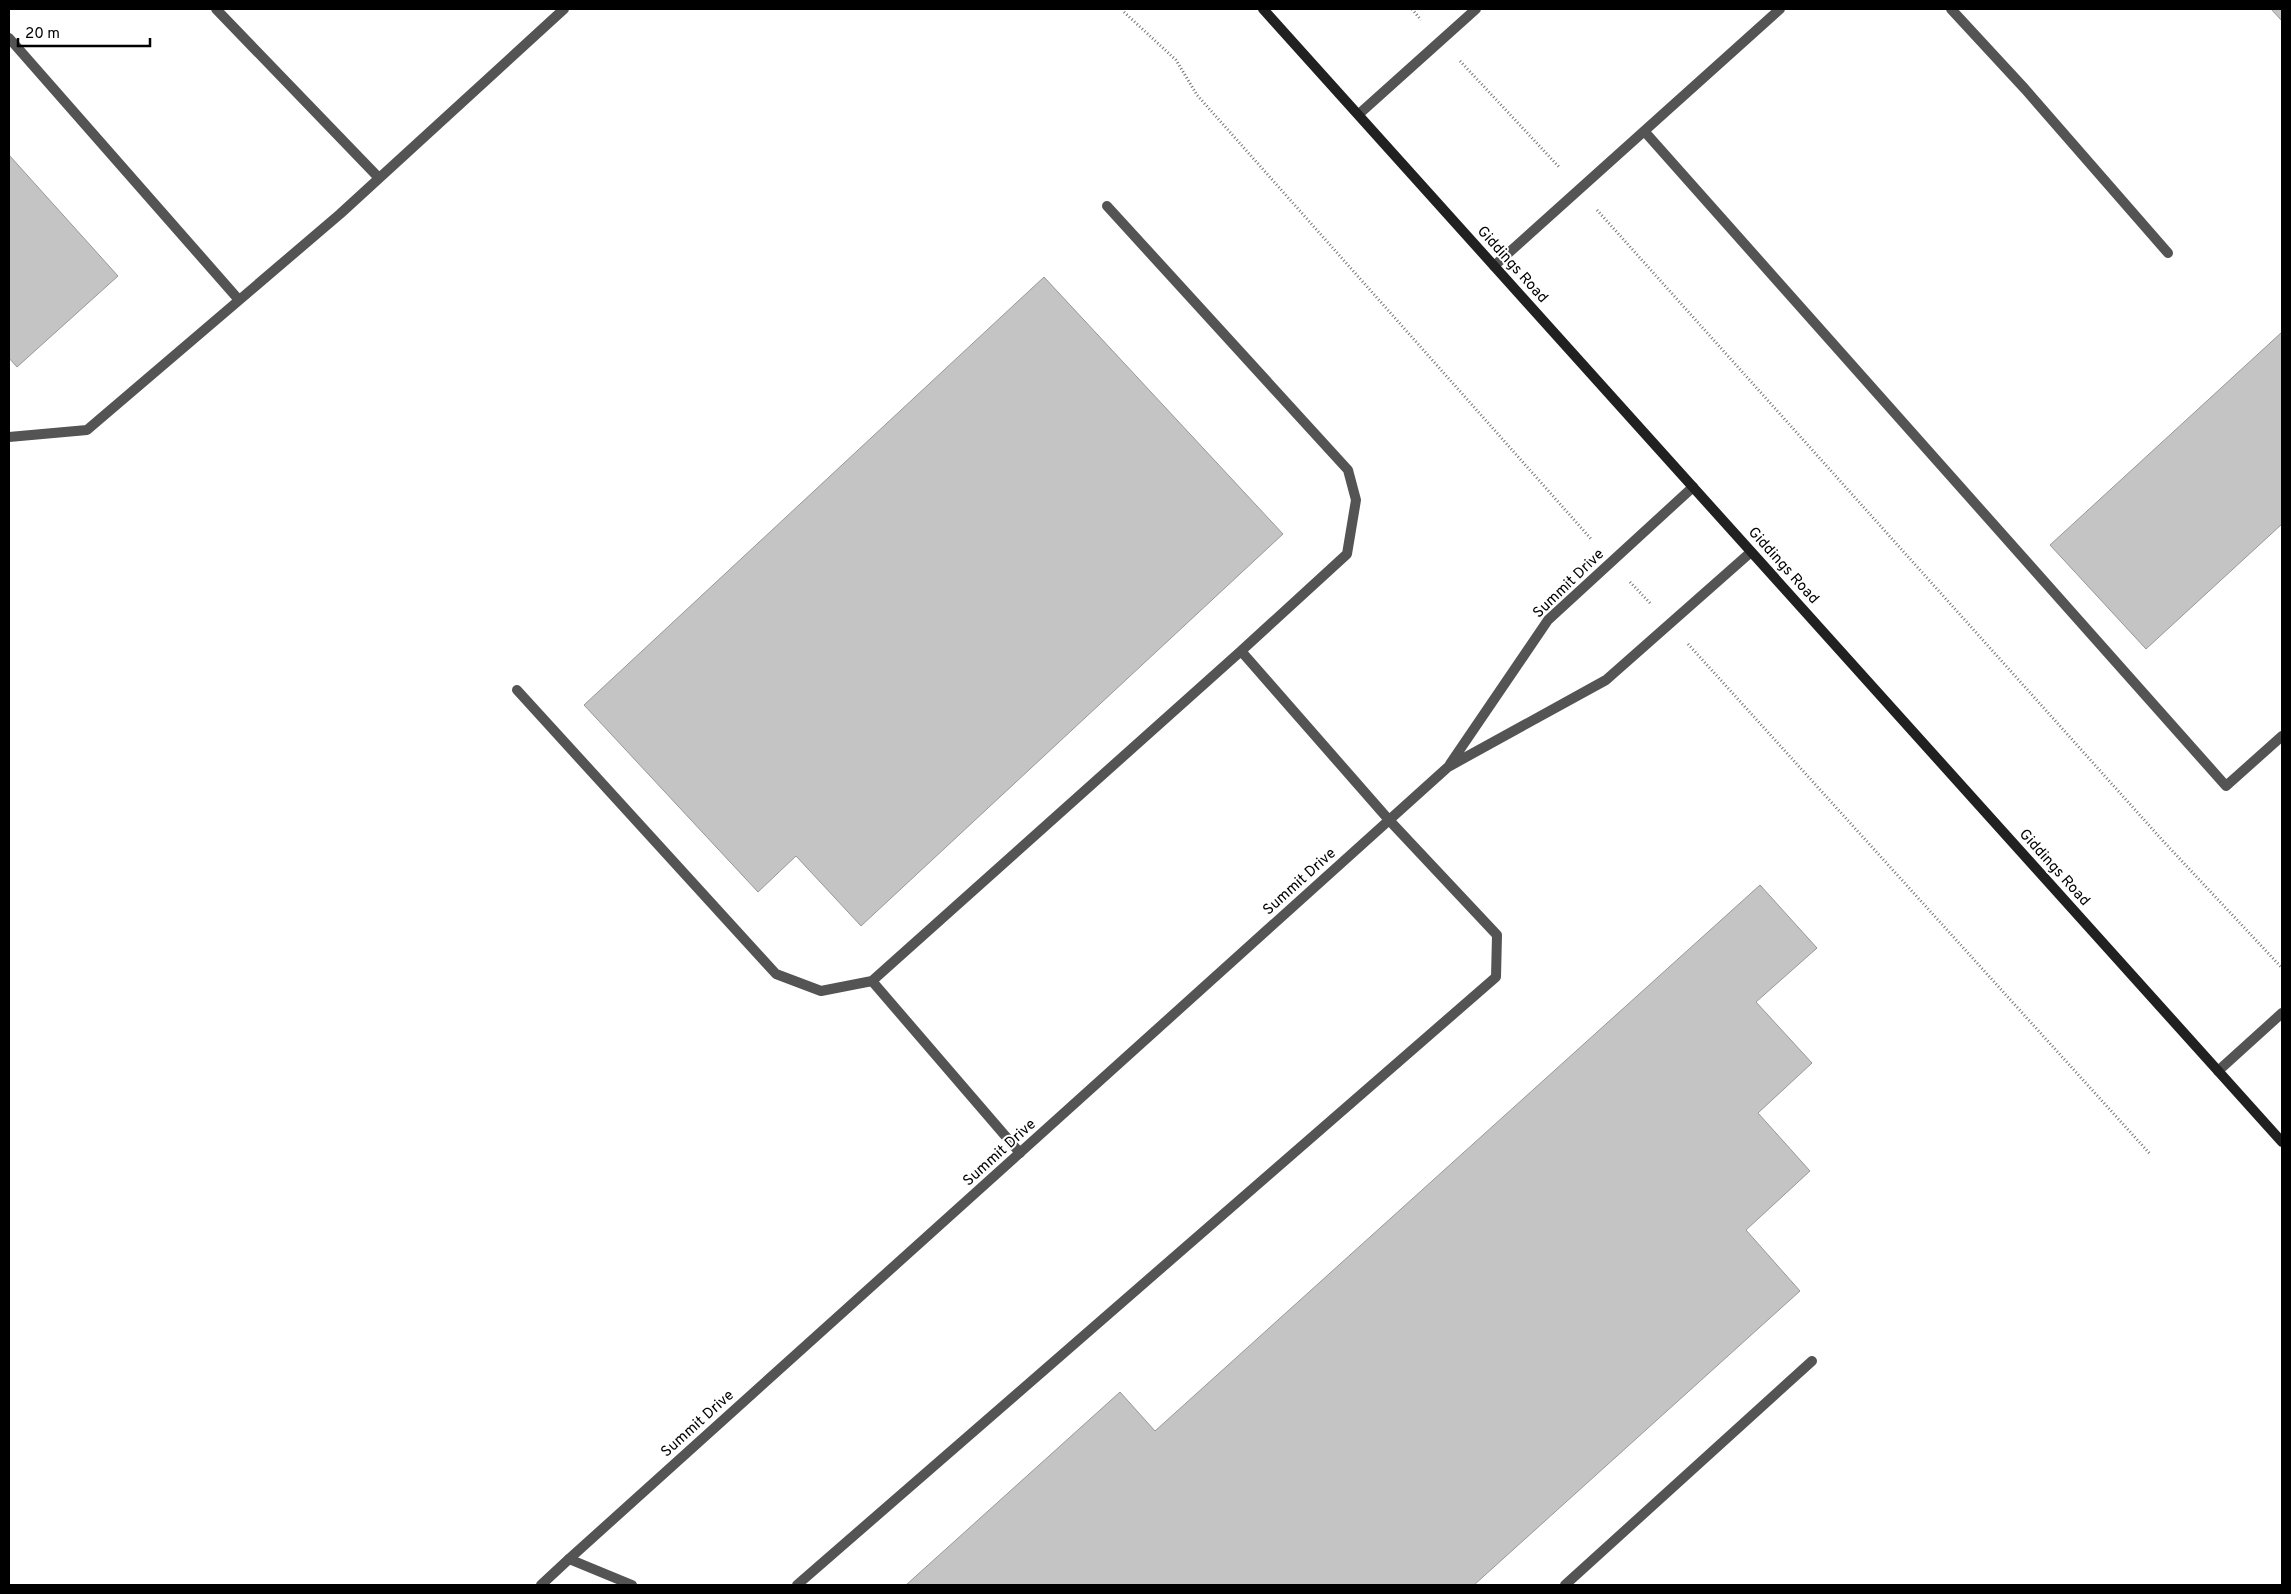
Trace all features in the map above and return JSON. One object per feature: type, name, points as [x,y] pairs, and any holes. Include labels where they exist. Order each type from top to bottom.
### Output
[{"type":"street","points":[[216,9],[379,178]]},
{"type":"street","points":[[9,437],[87,430],[340,214],[564,9]]},
{"type":"street","name":"Giddings Road","points":[[1263,9],[2282,1142]]},
{"type":"street","points":[[1358,114],[1476,9]]},
{"type":"street","points":[[1494,266],[1780,9]]},
{"type":"street","points":[[1951,9],[2168,253]]},
{"type":"street","points":[[9,38],[239,300]]},
{"type":"street","points":[[1645,132],[2226,786],[2282,736]]},
{"type":"street","points":[[517,690],[776,974],[821,991],[872,981],[1347,554],[1356,500],[1348,470],[1107,206]]},
{"type":"street","name":"Summit Drive","points":[[1448,767],[1548,620],[1693,487]]},
{"type":"street","name":"Summit Drive","points":[[541,1585],[1448,767],[1606,680],[1751,552]]},
{"type":"street","points":[[797,1585],[1496,977],[1497,935],[1389,820],[1241,650]]},
{"type":"street","points":[[872,981],[1020,1153]]},
{"type":"street","points":[[2218,1071],[2282,1013]]},
{"type":"street","points":[[1565,1585],[1812,1361]]},
{"type":"street","points":[[569,1559],[632,1585]]},
{"type":"path","points":[[1412,9],[1579,190],[2164,842],[2282,968]]},
{"type":"path","points":[[1124,12],[1176,60],[1197,94],[1612,561],[2151,1154]]},
{"type":"building","points":[[2271,9],[2282,9],[2282,21]]},
{"type":"building","points":[[9,155],[118,276],[17,367],[9,358]]},
{"type":"building","points":[[1044,277],[1283,534],[861,926],[796,856],[758,892],[584,705]]},
{"type":"building","points":[[2282,332],[2282,524],[2146,649],[2050,545]]},
{"type":"building","points":[[1760,885],[1817,948],[1756,1002],[1812,1063],[1758,1113],[1810,1171],[1746,1230],[1800,1291],[1474,1585],[906,1585],[1120,1392],[1155,1431]]}]
